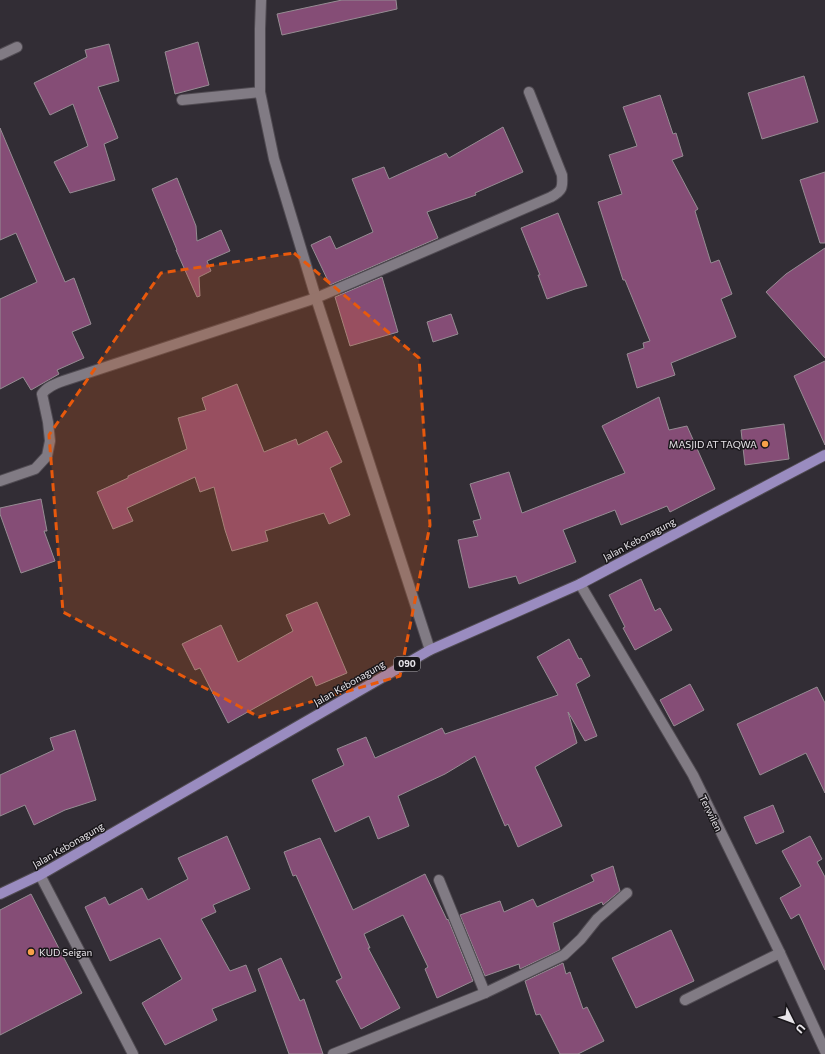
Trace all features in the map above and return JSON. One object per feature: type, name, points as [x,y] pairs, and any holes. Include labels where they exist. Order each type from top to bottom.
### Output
[{"type":"main road","name":"Jalan Kebonagung","points":[[0,894],[40,876],[430,650],[580,584],[825,455]]},
{"type":"street","points":[[261,0],[260,92],[274,159],[316,298],[430,650]]},
{"type":"street","points":[[0,55],[17,47]]},
{"type":"street","points":[[182,100],[260,92]]},
{"type":"street","points":[[0,481],[35,469],[47,456],[50,441],[48,422],[42,397],[43,393],[51,386],[70,378],[316,298],[544,201],[557,194],[561,189],[562,175],[529,92]]},
{"type":"street","name":"Terwilen","points":[[580,584],[693,775],[780,953],[825,1051]]},
{"type":"street","points":[[40,876],[133,1054]]},
{"type":"street","points":[[439,880],[485,993]]},
{"type":"street","points":[[333,1054],[485,993],[564,955],[581,939],[597,919],[627,893]]},
{"type":"street","points":[[685,1000],[780,953]]},
{"type":"highlighted area","points":[[294,253],[419,358],[430,525],[400,676],[259,717],[63,612],[49,435],[161,273]]},
{"type":"building","points":[[342,0],[396,0],[397,9],[282,35],[277,14]]},
{"type":"building","points":[[198,42],[209,85],[175,94],[165,52]]},
{"type":"building","points":[[109,44],[119,81],[98,87],[118,138],[104,144],[115,180],[70,193],[54,162],[88,146],[73,104],[50,115],[34,83],[87,57],[85,50]]},
{"type":"building","points":[[804,76],[818,122],[762,139],[748,93]]},
{"type":"building","points":[[660,95],[673,134],[676,133],[683,156],[672,160],[698,209],[695,211],[711,263],[719,260],[732,294],[721,299],[736,337],[671,363],[675,375],[637,388],[627,354],[644,348],[643,343],[650,341],[625,280],[623,280],[598,202],[622,194],[609,155],[637,146],[623,107]]},
{"type":"building","points":[[503,127],[523,172],[475,193],[476,195],[427,212],[438,238],[330,285],[311,245],[330,236],[336,249],[373,232],[352,179],[384,167],[389,179],[446,153],[449,158]]},
{"type":"building","points":[[0,128],[65,282],[74,278],[91,324],[72,332],[84,358],[57,370],[59,374],[31,390],[23,377],[0,389],[0,299],[37,282],[16,233],[0,240]]},
{"type":"building","points":[[825,172],[825,243],[820,243],[800,180]]},
{"type":"building","points":[[177,178],[196,226],[197,241],[221,230],[230,251],[207,261],[211,271],[199,277],[200,296],[197,297],[176,250],[152,189]]},
{"type":"building","points":[[558,213],[587,286],[547,299],[538,275],[540,275],[521,228]]},
{"type":"building","points":[[825,248],[825,358],[766,292],[786,274]]},
{"type":"building","points":[[382,277],[398,332],[350,346],[335,297]]},
{"type":"building","points":[[451,314],[458,334],[433,342],[427,322]]},
{"type":"building","points":[[825,361],[825,445],[794,376]]},
{"type":"building","points":[[237,384],[264,452],[296,439],[298,445],[327,431],[342,462],[330,468],[350,515],[329,524],[324,513],[265,531],[268,541],[232,551],[214,487],[200,492],[195,477],[127,508],[133,521],[113,529],[97,492],[187,449],[178,418],[206,410],[202,398]]},
{"type":"building","points":[[659,397],[669,430],[687,426],[715,489],[670,512],[667,506],[621,525],[615,510],[563,530],[576,562],[519,584],[516,576],[469,588],[458,540],[478,536],[473,521],[481,519],[470,484],[509,472],[522,513],[625,473],[602,426]]},
{"type":"building","name":"MASJID AT TAQWA","points":[[784,424],[789,459],[745,465],[741,430]]},
{"type":"building","points":[[41,499],[47,531],[44,531],[55,561],[21,573],[0,514],[0,508]]},
{"type":"building","points":[[641,579],[655,611],[660,608],[672,630],[635,650],[623,628],[625,627],[609,595]]},
{"type":"building","points":[[317,602],[347,673],[316,686],[312,676],[228,723],[200,668],[195,670],[182,644],[221,625],[238,662],[293,631],[286,615]]},
{"type":"building","points":[[569,639],[590,676],[576,684],[597,736],[585,741],[568,712],[577,743],[535,767],[562,826],[518,847],[508,824],[505,826],[475,756],[445,774],[398,796],[409,826],[378,839],[369,816],[335,832],[312,780],[344,765],[337,749],[366,737],[375,758],[442,728],[445,734],[558,695],[537,657]]},
{"type":"building","points":[[690,684],[704,710],[674,726],[660,700]]},
{"type":"building","points":[[817,687],[825,703],[825,793],[806,753],[760,775],[737,724]]},
{"type":"building","points":[[75,730],[96,800],[65,810],[34,825],[25,805],[0,816],[0,775],[54,750],[50,738]]},
{"type":"building","points":[[773,805],[784,832],[756,844],[744,817]]},
{"type":"building","points":[[227,836],[250,889],[213,905],[216,912],[201,919],[230,971],[246,965],[256,991],[212,1009],[217,1020],[165,1045],[142,1003],[182,979],[160,938],[110,961],[85,907],[105,897],[109,905],[142,888],[148,900],[188,879],[178,858]]},
{"type":"building","points":[[810,836],[822,859],[817,862],[825,877],[825,970],[799,914],[791,919],[780,898],[801,886],[782,851]]},
{"type":"building","points":[[320,838],[353,910],[425,874],[447,920],[448,919],[473,981],[437,998],[425,969],[428,967],[403,915],[364,934],[370,948],[368,948],[400,1008],[361,1029],[336,981],[342,978],[296,875],[293,876],[284,852]]},
{"type":"building","points":[[613,866],[620,891],[603,905],[602,902],[553,923],[560,950],[520,969],[519,964],[485,976],[460,915],[500,901],[504,912],[533,899],[537,907],[594,881],[591,875]]},
{"type":"building","name":"KUD Seigan","points":[[31,894],[82,993],[0,1035],[0,910]]},
{"type":"building","points":[[671,930],[694,981],[636,1008],[612,958]]},
{"type":"building","points":[[281,958],[300,1001],[304,999],[323,1054],[289,1054],[258,969]]},
{"type":"building","points":[[563,963],[566,974],[570,972],[583,1009],[587,1007],[604,1041],[578,1054],[560,1054],[540,1014],[536,1015],[525,981]]},
{"type":"place","name":"MASJID AT TAQWA","points":[[765,444]]},
{"type":"place","name":"KUD Seigan","points":[[31,952]]}]
